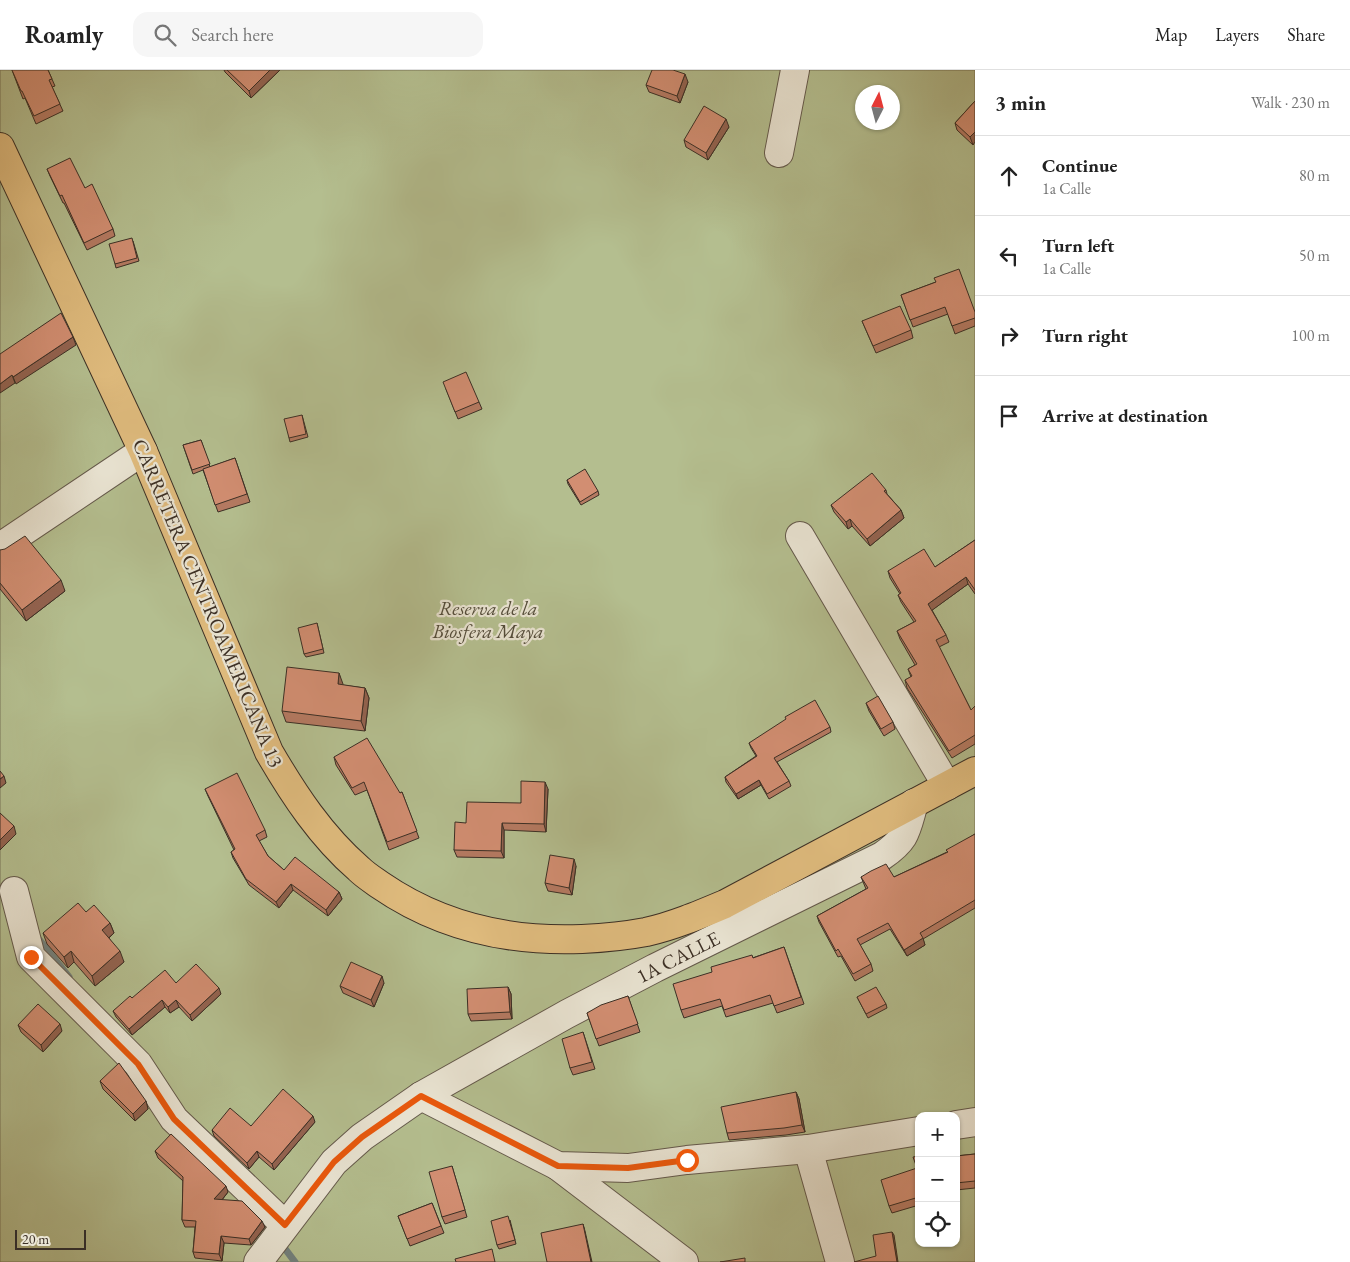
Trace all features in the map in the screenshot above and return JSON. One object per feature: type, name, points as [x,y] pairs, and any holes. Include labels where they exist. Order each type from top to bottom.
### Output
[{"type":"highway","name":"CARRETERA CENTROAMERICANA 13","points":[[0,147],[143,451],[269,752],[294,795],[323,833],[359,870],[402,900],[451,922],[500,935],[549,940],[600,938],[645,932],[682,921],[725,904],[975,771]]},
{"type":"street","points":[[779,153],[795,70]]},
{"type":"street","points":[[0,547],[143,451]]},
{"type":"street","points":[[800,536],[947,786]]},
{"type":"street","name":"1A CALLE","points":[[258,1262],[334,1162],[362,1137],[421,1096],[602,996],[882,856],[891,850],[906,834],[914,803]]},
{"type":"street","points":[[14,891],[31,957],[138,1064],[174,1119],[285,1225]]},
{"type":"street","points":[[421,1096],[558,1166],[684,1262]]},
{"type":"street","points":[[960,1124],[975,1122]]},
{"type":"street","points":[[558,1166],[628,1168],[687,1160],[808,1149],[915,1132]]},
{"type":"street","points":[[808,1149],[840,1262]]},
{"type":"green space","name":"Reserva de la Biosfera Maya","points":[[0,70],[975,70],[975,1262],[0,1262]]},
{"type":"building","points":[[12,70],[48,70],[52,79],[49,80],[60,104],[34,116]]},
{"type":"building","points":[[227,70],[270,70],[249,91]]},
{"type":"building","points":[[652,70],[673,70],[685,74],[677,96],[646,85]]},
{"type":"building","points":[[975,101],[975,132],[970,137],[955,123]]},
{"type":"building","points":[[704,106],[726,119],[706,153],[684,140]]},
{"type":"building","points":[[70,158],[85,188],[92,184],[113,229],[84,243],[62,195],[60,196],[47,169]]},
{"type":"building","points":[[132,238],[137,258],[115,264],[109,244]]},
{"type":"building","points":[[959,269],[975,312],[975,318],[952,326],[945,307],[910,320],[901,295],[936,282],[934,278]]},
{"type":"building","points":[[900,306],[911,330],[873,346],[862,321]]},
{"type":"building","points":[[61,313],[73,337],[0,384],[0,354]]},
{"type":"building","points":[[466,372],[479,402],[455,412],[443,382]]},
{"type":"building","points":[[302,415],[306,434],[289,438],[284,419]]},
{"type":"building","points":[[201,440],[210,464],[192,470],[183,445]]},
{"type":"building","points":[[235,458],[247,494],[215,505],[203,469]]},
{"type":"building","points":[[585,469],[598,491],[580,502],[567,480]]},
{"type":"building","points":[[872,473],[886,490],[884,491],[901,510],[867,539],[850,519],[846,522],[831,505]]},
{"type":"building","points":[[25,536],[61,580],[22,610],[0,583],[0,550],[5,549]]},
{"type":"building","points":[[975,540],[975,590],[966,577],[928,604],[946,635],[936,640],[971,710],[975,706],[975,735],[949,751],[905,680],[912,676],[908,669],[917,664],[897,631],[916,621],[898,595],[901,593],[888,571],[924,549],[935,567]]},
{"type":"building","points":[[317,623],[323,649],[304,654],[298,628]]},
{"type":"building","points":[[287,667],[339,673],[338,684],[365,688],[361,721],[282,711]]},
{"type":"building","points":[[878,696],[893,722],[881,729],[866,703]]},
{"type":"building","points":[[815,700],[830,727],[774,758],[789,781],[767,794],[759,780],[736,794],[725,777],[757,756],[749,743],[786,719],[785,717]]},
{"type":"building","points":[[367,738],[400,793],[402,792],[417,831],[387,842],[364,782],[352,788],[334,757]]},
{"type":"building","points":[[0,771],[4,776],[0,779]]},
{"type":"building","points":[[237,773],[265,830],[256,835],[268,856],[284,870],[295,857],[339,892],[326,910],[291,884],[276,902],[246,879],[231,852],[235,849],[205,789]]},
{"type":"building","points":[[521,781],[545,782],[544,824],[502,823],[501,851],[454,850],[455,822],[466,823],[467,802],[521,803]]},
{"type":"building","points":[[0,813],[14,826],[0,840]]},
{"type":"building","points":[[975,834],[975,900],[920,933],[923,938],[904,950],[888,923],[857,939],[871,964],[853,974],[838,949],[836,951],[817,916],[868,888],[861,877],[871,871],[886,864],[894,877],[948,852],[946,850]]},
{"type":"building","points":[[550,855],[574,859],[569,888],[545,883]]},
{"type":"building","points":[[78,903],[86,912],[94,905],[110,923],[102,930],[120,951],[92,976],[71,951],[64,957],[43,933]]},
{"type":"building","points":[[784,947],[801,997],[774,1006],[770,995],[724,1010],[720,999],[681,1010],[673,984],[712,972],[711,967],[752,955],[753,958]]},
{"type":"building","points":[[351,962],[382,976],[371,1000],[340,986]]},
{"type":"building","points":[[196,964],[219,988],[190,1015],[176,1000],[168,1007],[162,1000],[129,1029],[113,1011],[130,996],[132,998],[165,970],[176,983]]},
{"type":"building","points":[[508,987],[510,1012],[468,1014],[467,989]]},
{"type":"building","points":[[876,987],[886,1004],[866,1014],[857,997]]},
{"type":"building","points":[[628,996],[638,1024],[596,1039],[587,1013],[601,1005]]},
{"type":"building","points":[[38,1004],[60,1024],[41,1045],[18,1025]]},
{"type":"building","points":[[583,1032],[592,1062],[570,1068],[562,1039]]},
{"type":"building","points":[[119,1063],[146,1101],[133,1114],[100,1081]]},
{"type":"building","points":[[283,1089],[313,1116],[272,1164],[257,1151],[247,1163],[212,1130],[230,1108],[251,1126]]},
{"type":"building","points":[[796,1092],[802,1125],[727,1133],[721,1107]]},
{"type":"building","points":[[171,1134],[226,1186],[214,1199],[242,1201],[262,1221],[249,1239],[221,1236],[219,1254],[193,1252],[196,1221],[182,1220],[183,1177],[155,1151]]},
{"type":"building","points":[[975,1154],[975,1181],[960,1183],[960,1156]]},
{"type":"building","points":[[452,1166],[465,1210],[442,1217],[429,1172]]},
{"type":"building","points":[[915,1169],[915,1198],[889,1206],[881,1180]]},
{"type":"building","points":[[432,1203],[441,1226],[407,1239],[398,1216]]},
{"type":"building","points":[[508,1216],[515,1240],[497,1245],[491,1221]]},
{"type":"building","points":[[583,1224],[591,1262],[547,1262],[541,1233]]},
{"type":"building","points":[[892,1232],[897,1262],[854,1262],[876,1256],[873,1235]]},
{"type":"building","points":[[492,1249],[495,1262],[456,1262],[455,1259]]},
{"type":"building","points":[[745,1258],[745,1262],[720,1262]]},
{"type":"waterway","points":[[37,937],[69,977]]},
{"type":"waterway","points":[[280,1242],[295,1262]]},
{"type":"route","points":[[31,957],[138,1064],[174,1119],[285,1225],[334,1162],[362,1137],[421,1096],[558,1166],[628,1168],[687,1160]]}]
